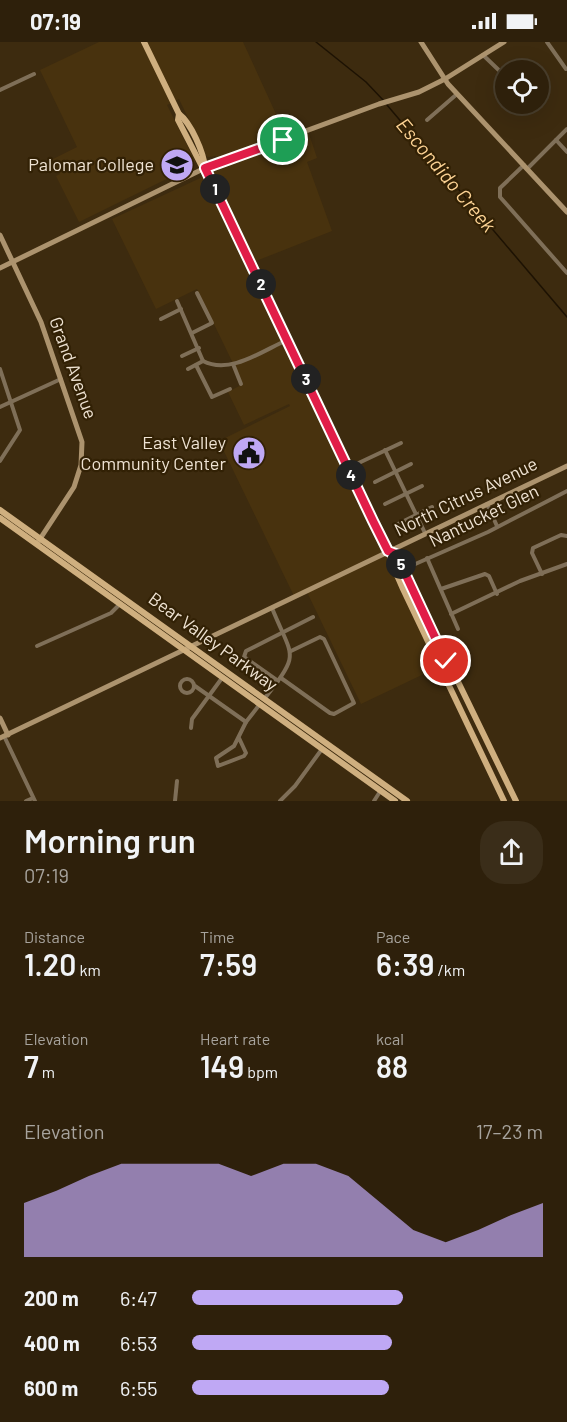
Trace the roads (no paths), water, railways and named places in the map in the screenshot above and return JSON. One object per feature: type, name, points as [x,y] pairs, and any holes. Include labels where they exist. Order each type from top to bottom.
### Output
[{"type":"main road","points":[[144,42],[204,159],[205,168],[389,553],[504,801]]},
{"type":"main road","name":"Bear Valley Parkway","points":[[0,510],[120,604],[222,677],[263,701],[383,788],[394,801]]},
{"type":"main road","name":"Bear Valley Parkway","points":[[0,518],[39,540],[191,645],[322,749],[407,801]]},
{"type":"main road","points":[[389,553],[396,554],[516,801]]},
{"type":"main road","points":[[421,626],[425,625],[438,642]]},
{"type":"street","points":[[422,42],[445,79],[567,212]]},
{"type":"street","points":[[0,268],[205,168],[390,100],[419,92],[445,79],[504,42]]},
{"type":"street","points":[[547,42],[566,69]]},
{"type":"street","points":[[483,55],[495,66]]},
{"type":"street","points":[[0,90],[34,74]]},
{"type":"street","points":[[427,120],[457,93]]},
{"type":"street","points":[[567,129],[500,188],[500,197],[567,273]]},
{"type":"street","points":[[556,140],[567,152]]},
{"type":"street","name":"Grand Avenue","points":[[0,235],[39,317],[78,423],[82,456],[74,487],[39,540]]},
{"type":"street","points":[[192,333],[212,323],[197,293]]},
{"type":"street","points":[[177,301],[204,361]]},
{"type":"street","points":[[161,319],[181,309]]},
{"type":"street","points":[[188,369],[204,361],[223,367],[288,340]]},
{"type":"street","points":[[182,356],[199,348]]},
{"type":"street","points":[[232,364],[242,384]]},
{"type":"street","points":[[196,365],[212,397],[230,389]]},
{"type":"street","points":[[0,369],[21,430],[0,461]]},
{"type":"street","points":[[0,407],[61,378]]},
{"type":"street","points":[[348,468],[401,443]]},
{"type":"street","points":[[386,450],[425,533]]},
{"type":"street","points":[[375,482],[411,464]]},
{"type":"street","name":"North Citrus Avenue","points":[[4,736],[567,466]]},
{"type":"street","points":[[385,504],[422,486]]},
{"type":"street","name":"Nantucket Glen","points":[[413,565],[567,491]]},
{"type":"street","points":[[487,504],[497,526]]},
{"type":"street","points":[[396,525],[432,507]]},
{"type":"street","points":[[542,574],[532,553],[533,548],[561,535],[567,536]]},
{"type":"street","points":[[427,558],[458,629]]},
{"type":"street","points":[[451,614],[567,564]]},
{"type":"street","points":[[441,590],[485,574],[489,576],[497,594]]},
{"type":"street","points":[[37,646],[111,613],[120,604]]},
{"type":"street","points":[[239,738],[246,753],[244,756],[218,766],[216,758],[234,747],[246,722],[290,665],[291,651],[272,607]]},
{"type":"street","points":[[291,651],[320,637],[324,639],[354,703],[334,714],[330,713],[244,657],[249,648],[313,617]]},
{"type":"street","points":[[192,728],[192,719],[222,677]]},
{"type":"street","points":[[195,686],[246,722]]},
{"type":"street","points":[[0,718],[4,736],[34,799],[26,801]]},
{"type":"street","points":[[280,801],[295,786],[322,749]]},
{"type":"street","points":[[175,801],[177,781]]},
{"type":"street","points":[[374,801],[383,788]]},
{"type":"waterway","name":"Escondido Creek","points":[[316,42],[366,82],[384,101]]},
{"type":"waterway","name":"Escondido Creek","points":[[387,105],[567,317]]},
{"type":"place","name":"Palomar College","points":[[177,165]]},
{"type":"place","name":"East Valley Community Center","points":[[249,453]]}]
